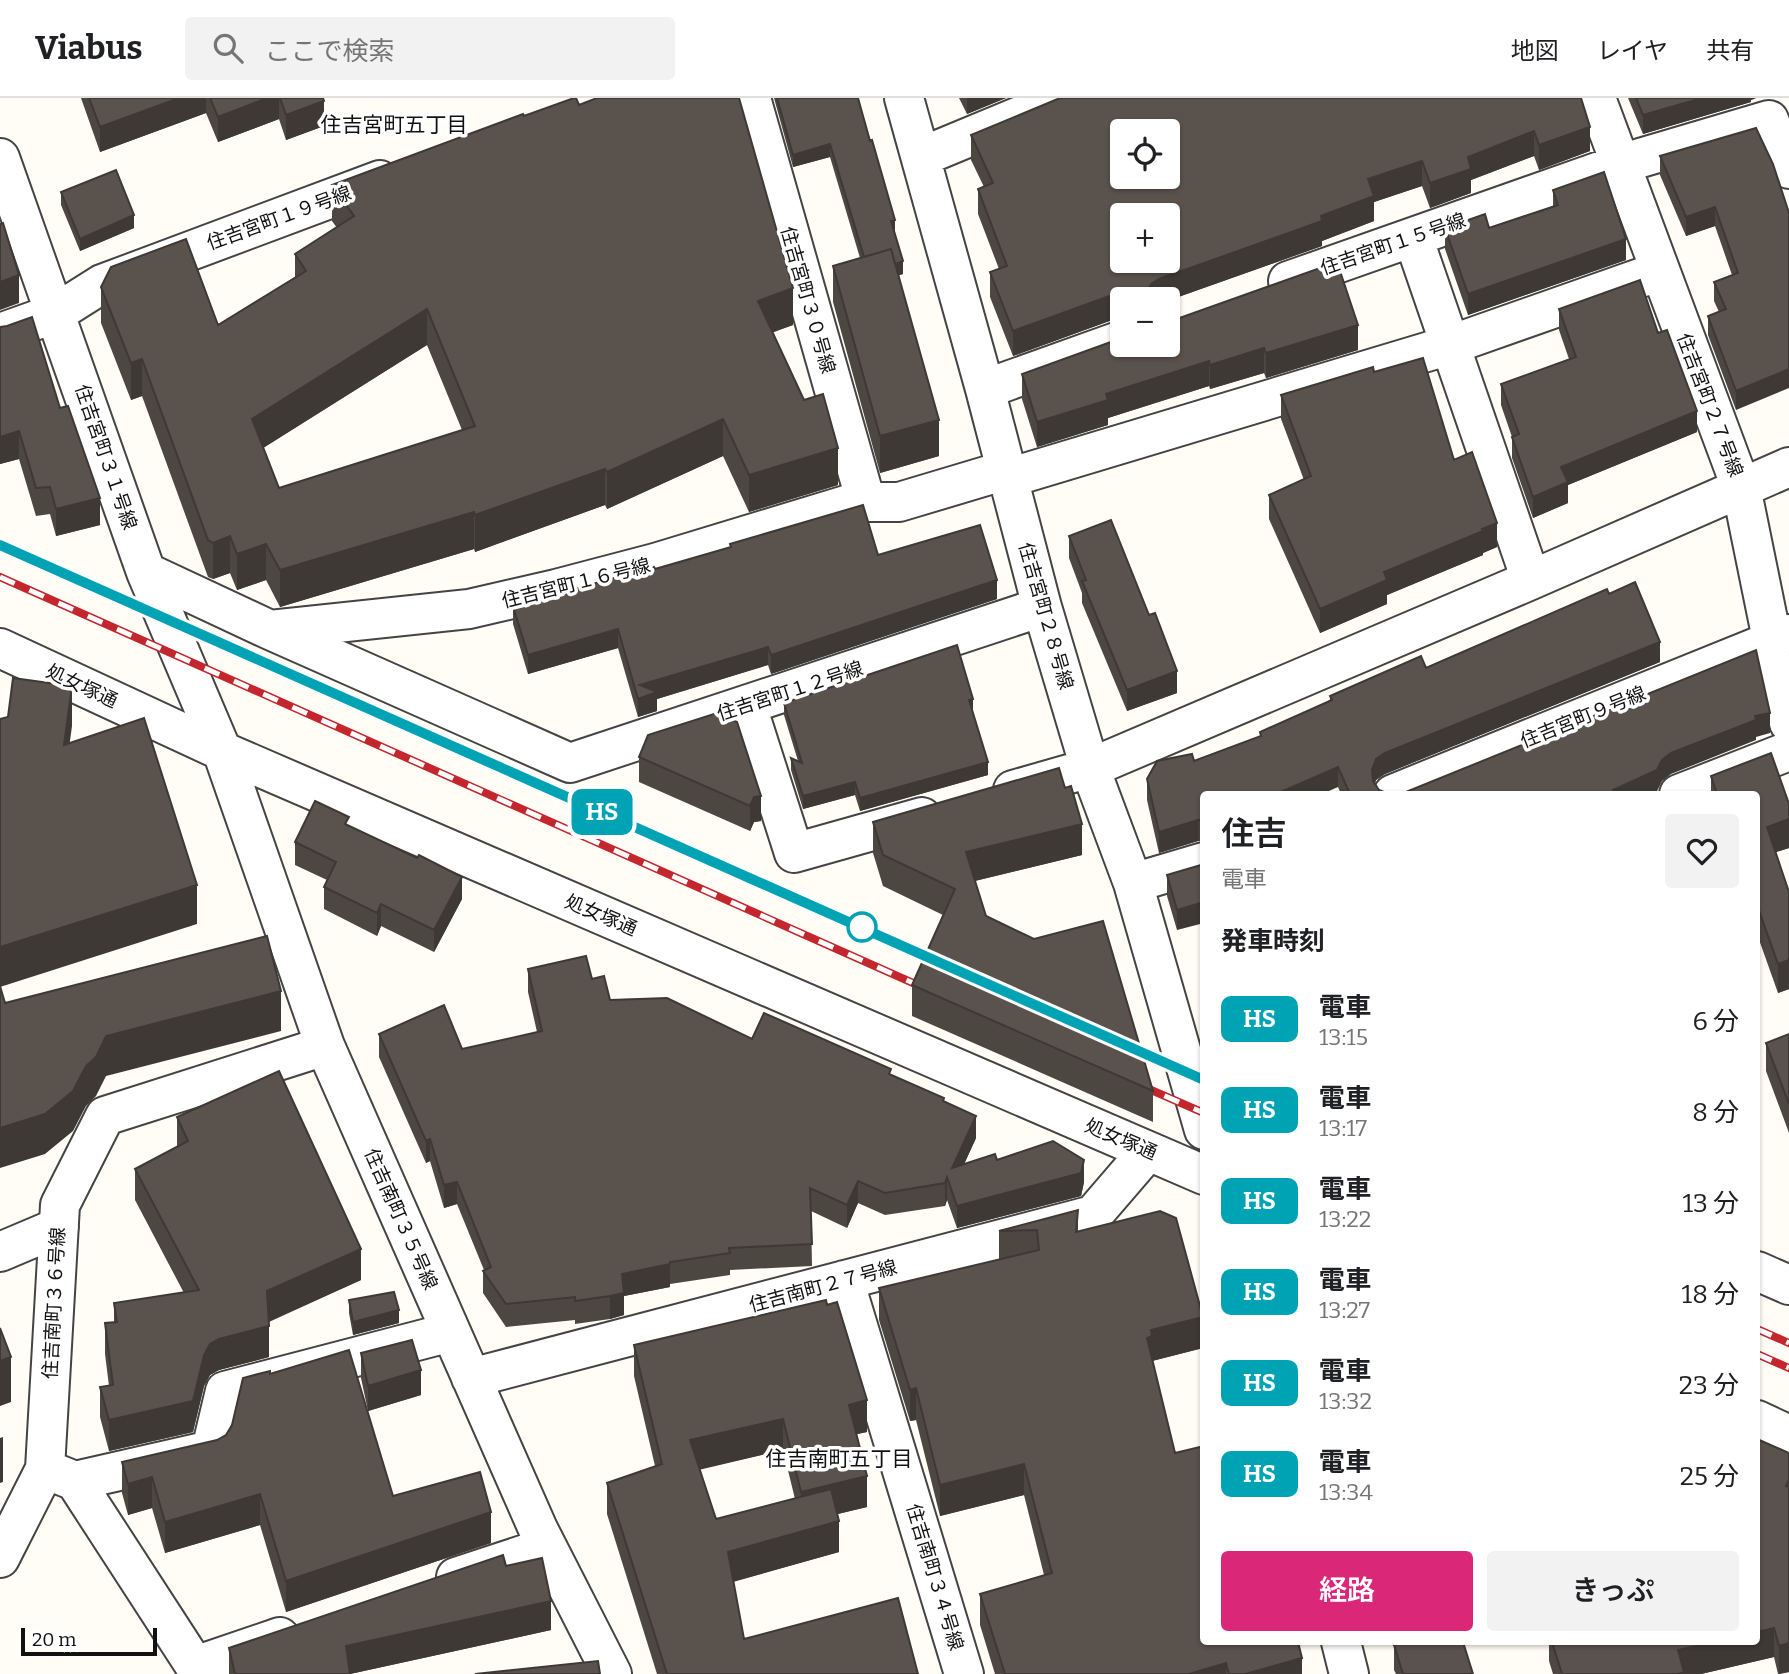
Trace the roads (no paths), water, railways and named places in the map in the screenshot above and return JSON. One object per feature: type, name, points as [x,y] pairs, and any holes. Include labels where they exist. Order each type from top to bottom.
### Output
[{"type":"street","name":"住吉宮町３０号線","points":[[751,98],[866,502]]},
{"type":"street","name":"住吉宮町２８号線","points":[[904,98],[1042,607],[1090,768],[1189,1032],[1200,1104]]},
{"type":"street","points":[[921,158],[1063,98]]},
{"type":"street","name":"住吉宮町２７号線","points":[[1596,98],[1741,487],[1781,637],[1789,723]]},
{"type":"street","points":[[1779,116],[1789,169]]},
{"type":"street","name":"住吉宮町１５号線","points":[[1258,292],[1620,164],[1779,116]]},
{"type":"street","name":"住吉宮町３１号線","points":[[0,158],[146,572],[222,751]]},
{"type":"street","name":"住吉宮町１９号線","points":[[0,333],[56,313],[102,284],[409,170]]},
{"type":"street","points":[[1413,237],[1531,580]]},
{"type":"street","name":"住吉宮町１６号線","points":[[271,630],[469,609],[655,563],[856,502],[899,502],[1007,474],[1450,345],[1660,271]]},
{"type":"street","points":[[985,389],[1110,344]]},
{"type":"street","points":[[747,706],[794,853],[1090,768],[1789,467]]},
{"type":"street","points":[[146,572],[271,630]]},
{"type":"street","name":"住吉宮町１２号線","points":[[271,630],[570,763],[1042,607]]},
{"type":"street","name":"住吉宮町９号線","points":[[1401,791],[1781,637]]},
{"type":"street","name":"処女塚通","points":[[0,648],[222,751],[1200,1173]]},
{"type":"street","name":"住吉南町３５号線","points":[[222,751],[325,1046],[547,1547],[612,1674]]},
{"type":"street","points":[[1687,791],[1789,751]]},
{"type":"street","points":[[1133,883],[1200,863]]},
{"type":"street","name":"住吉南町３６号線","points":[[60,1475],[60,1205],[105,1116],[325,1046]]},
{"type":"street","name":"住吉南町２７号線","points":[[471,1378],[1093,1215],[1149,1151]]},
{"type":"street","points":[[0,1252],[59,1227]]},
{"type":"street","points":[[1760,1272],[1789,1285]]},
{"type":"street","name":"住吉南町３４号線","points":[[844,1280],[964,1674]]},
{"type":"street","points":[[0,1558],[60,1475],[211,1450],[225,1391],[451,1332]]},
{"type":"street","points":[[1760,1421],[1789,1434]]},
{"type":"street","points":[[60,1475],[196,1670],[313,1626]]},
{"type":"street","points":[[430,1586],[547,1547]]},
{"type":"street","points":[[1342,1645],[1349,1674]]},
{"type":"railway","points":[[0,544],[944,964]]},
{"type":"railway","points":[[0,577],[931,991]]},
{"type":"railway","points":[[1125,1046],[1200,1078]]},
{"type":"railway","points":[[1135,1083],[1200,1111]]},
{"type":"railway","points":[[1760,1330],[1789,1343]]},
{"type":"railway","points":[[1760,1355],[1789,1368]]},
{"type":"train","name":"HS","points":[[0,545],[1200,1078]]},
{"type":"district","name":"住吉宮町五丁目","points":[[394,125]]},
{"type":"district","name":"住吉南町五丁目","points":[[839,1459]]}]
